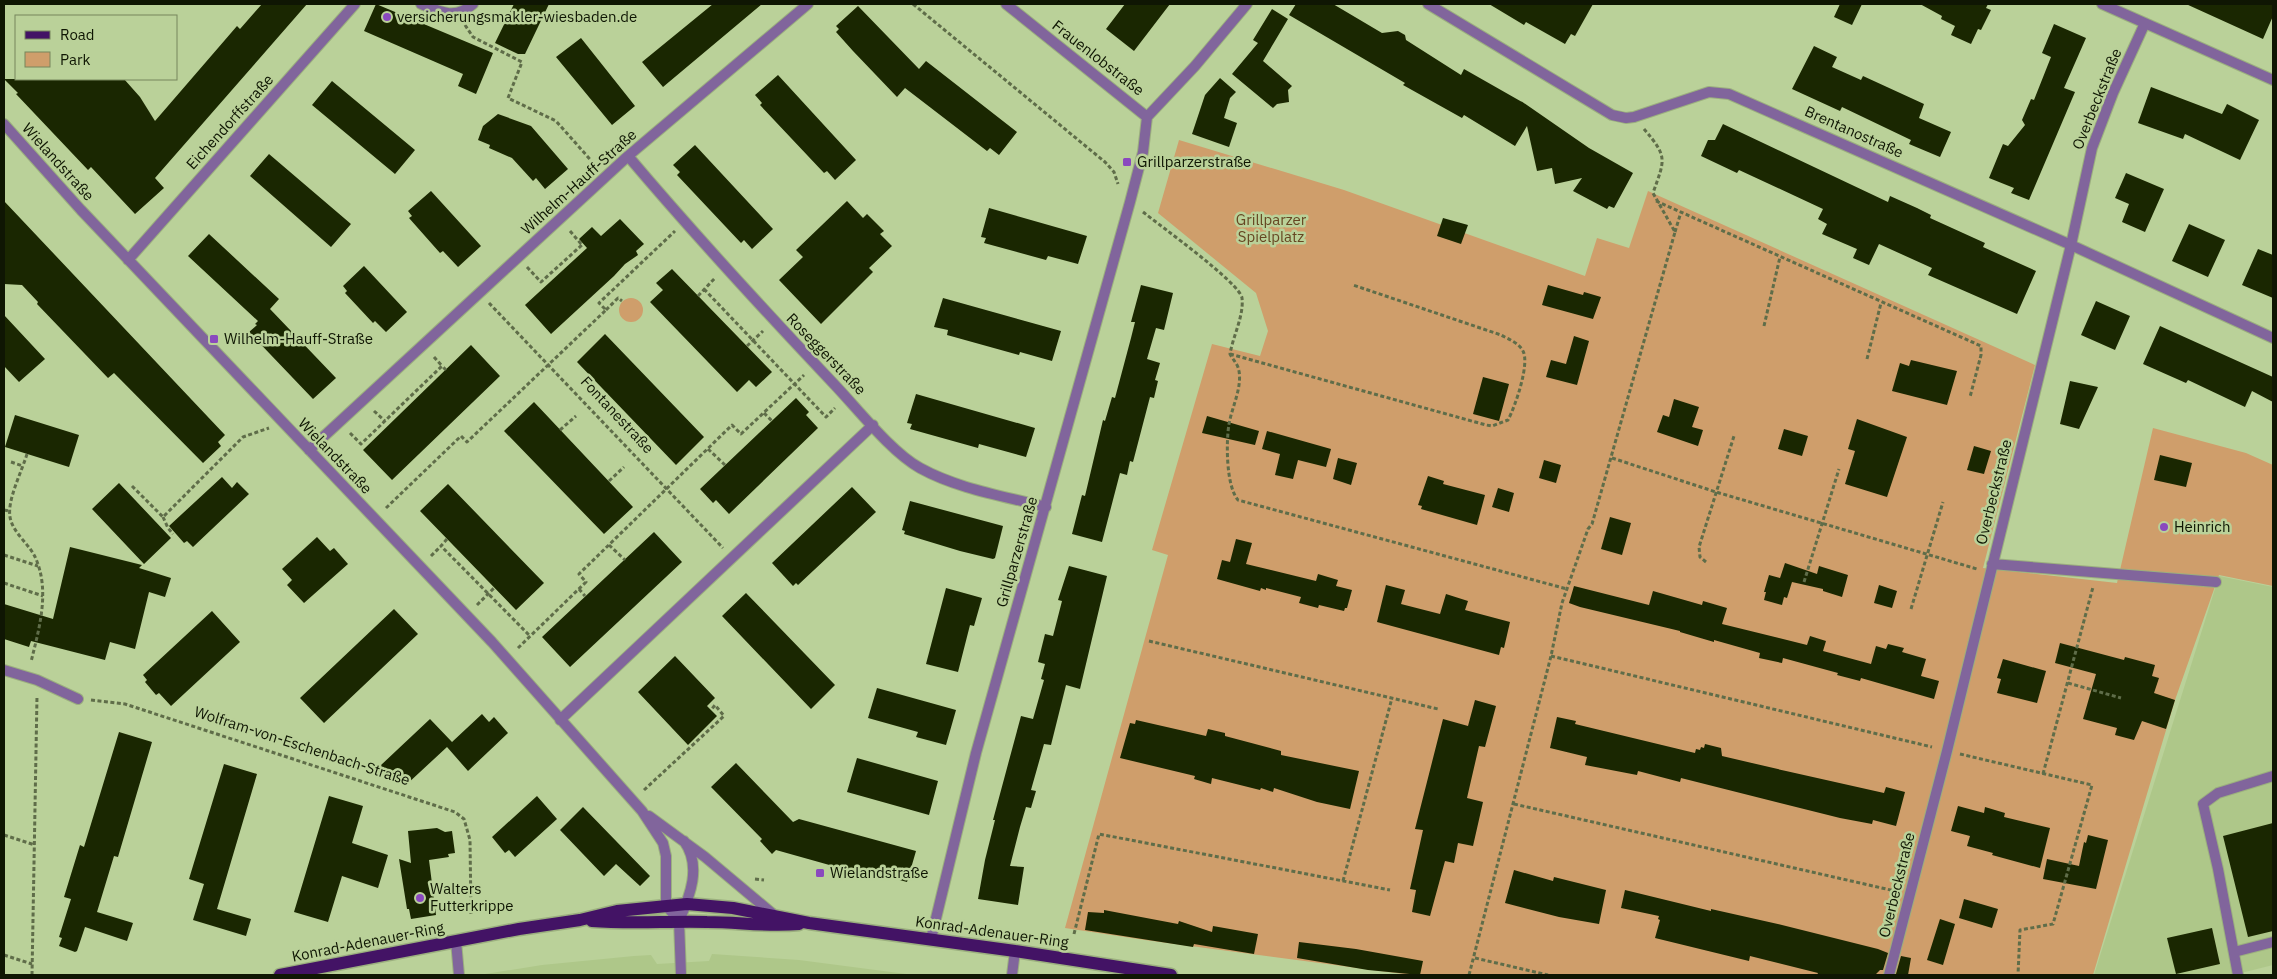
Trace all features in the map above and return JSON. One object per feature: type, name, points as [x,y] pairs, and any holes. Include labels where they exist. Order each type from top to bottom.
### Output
[{"type":"main road","name":"Konrad-Adenauer-Ring","points":[[280,975],[519,929],[580,920],[617,911],[686,904],[733,908],[773,914],[809,923],[1015,951],[1171,975]]},
{"type":"main road","name":"Konrad-Adenauer-Ring","points":[[580,920],[627,924],[679,921],[720,922],[771,927],[809,923]]},
{"type":"street","name":"Eichendorffstraße","points":[[128,260],[355,4]]},
{"type":"street","points":[[421,4],[442,13],[458,14],[467,10],[473,4]]},
{"type":"street","name":"Wilhelm-Hauff-Straße","points":[[308,450],[628,156],[808,4]]},
{"type":"street","name":"Frauenlobstraße","points":[[1006,4],[1148,116]]},
{"type":"street","points":[[1148,116],[1195,66],[1247,4]]},
{"type":"street","name":"Brentanostraße","points":[[1428,4],[1604,111],[1620,117],[1634,117],[1709,92],[1728,94],[2071,245],[2273,338]]},
{"type":"street","points":[[2102,4],[2273,80]]},
{"type":"street","name":"Overbeckstraße","points":[[1889,975],[1947,751],[2071,245],[2092,148],[2113,93],[2145,23]]},
{"type":"street","name":"Grillparzerstraße","points":[[931,939],[976,753],[1130,202],[1143,152],[1148,116]]},
{"type":"street","name":"Wielandstraße","points":[[4,124],[128,260],[506,658],[633,800],[657,831],[665,849],[666,905]]},
{"type":"street","name":"Roseggerstraße","points":[[628,156],[725,269],[898,451],[918,467],[958,483],[1046,507]]},
{"type":"street","points":[[560,720],[873,425]]},
{"type":"street","points":[[1991,568],[2216,582]]},
{"type":"street","points":[[4,670],[32,678],[78,699]]},
{"type":"street","points":[[2238,975],[2218,869],[2203,804],[2218,793],[2273,776]]},
{"type":"street","name":"Wielandstraße","points":[[642,811],[684,841],[773,914]]},
{"type":"street","points":[[681,975],[679,921],[686,904],[694,863],[684,841]]},
{"type":"street","points":[[666,905],[679,921]]},
{"type":"street","points":[[456,941],[459,975]]},
{"type":"street","points":[[2234,952],[2273,942]]},
{"type":"street","points":[[1012,975],[1015,951]]},
{"type":"path","points":[[913,4],[1105,162],[1114,172],[1119,186],[1130,202],[1240,292],[1242,304],[1240,317],[1230,354]]},
{"type":"path","points":[[458,14],[473,37],[522,62],[508,98],[556,121],[606,177]]},
{"type":"path","points":[[1634,117],[1662,152],[1663,165],[1653,193],[1675,232]]},
{"type":"path","points":[[1656,201],[1981,346],[1981,355],[1970,397]]},
{"type":"path","points":[[1470,975],[1567,589],[1588,529],[1592,524],[1612,458],[1681,212]]},
{"type":"path","points":[[606,310],[599,303],[684,222]]},
{"type":"path","points":[[518,258],[541,282],[583,245],[570,232]]},
{"type":"path","points":[[1764,326],[1780,257]]},
{"type":"path","points":[[698,296],[714,279]]},
{"type":"path","points":[[1230,354],[1486,425],[1492,426],[1508,420],[1524,368],[1525,357],[1519,345],[1500,335],[1353,285]]},
{"type":"path","points":[[704,289],[826,417],[846,397]]},
{"type":"path","name":"Fontanestraße","points":[[480,293],[732,557]]},
{"type":"path","points":[[375,519],[461,436],[466,442],[618,298],[622,302]]},
{"type":"path","points":[[1867,359],[1881,303]]},
{"type":"path","points":[[747,346],[764,330]]},
{"type":"path","points":[[1230,354],[1236,362],[1239,372],[1227,443],[1231,488],[1238,500],[1567,589]]},
{"type":"path","points":[[434,357],[446,370]]},
{"type":"path","points":[[339,422],[361,444],[442,366]]},
{"type":"path","points":[[506,658],[586,582],[579,574],[732,425],[741,434],[806,374]]},
{"type":"path","points":[[375,412],[385,421]]},
{"type":"path","points":[[764,413],[772,421]]},
{"type":"path","points":[[560,430],[576,416]]},
{"type":"path","points":[[164,517],[243,438],[284,423]]},
{"type":"path","points":[[1706,562],[1700,557],[1699,547],[1734,436]]},
{"type":"path","points":[[708,448],[725,465]]},
{"type":"path","points":[[27,454],[10,511],[14,528],[36,558],[43,596],[42,619],[32,678],[34,846],[32,975]]},
{"type":"path","points":[[1612,458],[1716,492],[1927,555],[1991,568]]},
{"type":"path","points":[[12,462],[24,466]]},
{"type":"path","points":[[609,481],[624,467]]},
{"type":"path","points":[[1804,582],[1839,469]]},
{"type":"path","points":[[132,486],[164,517],[168,528],[173,534]]},
{"type":"path","points":[[1911,609],[1943,502]]},
{"type":"path","points":[[4,510],[10,511]]},
{"type":"path","points":[[432,555],[447,539]]},
{"type":"path","points":[[609,544],[625,560]]},
{"type":"path","points":[[441,546],[530,636]]},
{"type":"path","points":[[4,555],[38,566]]},
{"type":"path","points":[[4,583],[43,596]]},
{"type":"path","points":[[2043,774],[2093,587]]},
{"type":"path","points":[[479,603],[494,588]]},
{"type":"path","points":[[578,589],[585,596]]},
{"type":"path","points":[[1150,641],[1438,709]]},
{"type":"path","points":[[1551,656],[2092,785],[2053,924],[2020,930],[2018,975]]},
{"type":"path","points":[[2068,683],[2121,698]]},
{"type":"path","points":[[1343,881],[1392,698]]},
{"type":"path","name":"Wolfram-von-Eschenbach-Straße","points":[[78,699],[125,704],[455,812],[464,819],[470,840],[471,914]]},
{"type":"path","points":[[633,800],[724,716],[715,705],[710,710]]},
{"type":"path","points":[[1514,804],[1910,894]]},
{"type":"path","points":[[1074,934],[1099,834],[1390,890]]},
{"type":"path","points":[[4,835],[34,846]]},
{"type":"path","points":[[4,955],[32,964]]},
{"type":"path","points":[[1475,958],[1548,975]]},
{"type":"shaded area","points":[[2219,576],[2273,587],[2273,965],[2233,975],[2094,975]]},
{"type":"shaded area","points":[[712,954],[799,960],[914,975],[479,975],[542,965],[634,956],[651,955],[657,964],[709,961]]},
{"type":"green space","name":"Grillparzer Spielplatz","points":[[1179,140],[1344,190],[1585,276],[1597,238],[1629,248],[1648,191],[2035,365],[1983,568],[2117,583],[2153,428],[2246,453],[2273,465],[2273,586],[2219,575],[2175,700],[2093,975],[1411,975],[1065,928],[1168,555],[1152,550],[1212,344],[1260,356],[1268,331],[1256,293],[1158,213]]},
{"type":"green space","points":[[626,298],[636,298],[643,305],[643,315],[636,322],[626,322],[619,315],[619,305]]},
{"type":"building","points":[[262,4],[307,4],[155,178],[164,188],[135,214],[91,167],[88,170],[4,79],[125,80],[140,97],[155,121],[237,26],[240,29]]},
{"type":"building","points":[[376,4],[493,53],[476,94],[458,86],[463,74],[364,31]]},
{"type":"building","points":[[514,4],[549,4],[525,54],[518,54],[495,43]]},
{"type":"building","points":[[713,4],[762,4],[663,87],[642,62]]},
{"type":"building","points":[[1125,4],[1170,4],[1134,51],[1106,29]]},
{"type":"building","points":[[1296,4],[1333,4],[1382,33],[1398,31],[1405,35],[1406,40],[1461,75],[1464,69],[1521,101],[1589,148],[1633,173],[1614,208],[1609,206],[1607,209],[1573,191],[1582,178],[1555,184],[1552,168],[1537,171],[1527,126],[1515,146],[1464,115],[1462,118],[1403,85],[1405,83],[1289,15]]},
{"type":"building","points":[[1489,4],[1593,4],[1575,36],[1571,34],[1565,44],[1526,22],[1524,25]]},
{"type":"building","points":[[1840,4],[1862,4],[1852,25],[1834,17]]},
{"type":"building","points":[[1920,4],[1988,4],[1986,8],[1991,10],[1981,30],[1978,29],[1971,44],[1951,35],[1955,26],[1941,19],[1942,16]]},
{"type":"building","points":[[2186,4],[2273,4],[2273,16],[2263,39]]},
{"type":"building","points":[[858,6],[919,69],[926,61],[1017,132],[999,155],[990,148],[987,151],[905,88],[897,97],[853,51],[836,32],[839,29],[836,26]]},
{"type":"building","points":[[1272,9],[1288,19],[1263,61],[1292,86],[1288,90],[1289,102],[1277,104],[1273,108],[1232,74],[1258,43],[1253,40]]},
{"type":"building","points":[[2054,24],[2086,38],[2064,88],[2075,92],[2029,200],[2011,193],[2014,188],[1989,178],[2003,144],[2008,146],[2025,125],[2022,120],[2031,99],[2034,100],[2051,57],[2042,53]]},
{"type":"building","points":[[581,38],[635,106],[612,125],[556,57]]},
{"type":"building","points":[[1814,46],[1837,57],[1832,67],[1861,80],[1863,76],[1924,104],[1919,118],[1951,132],[1940,157],[1909,144],[1911,140],[1842,107],[1840,111],[1792,89]]},
{"type":"building","points":[[778,75],[856,160],[835,180],[827,171],[824,173],[760,105],[762,103],[755,95]]},
{"type":"building","points":[[1220,78],[1236,92],[1230,98],[1224,118],[1237,123],[1229,147],[1192,134],[1205,95]]},
{"type":"building","points":[[332,81],[415,150],[395,174],[312,105]]},
{"type":"building","points":[[2151,87],[2222,114],[2227,104],[2259,120],[2240,160],[2185,134],[2183,139],[2138,123]]},
{"type":"building","points":[[498,114],[531,126],[568,169],[545,189],[536,178],[533,181],[512,158],[489,148],[490,145],[478,140],[483,126]]},
{"type":"building","points":[[1723,124],[1888,202],[1890,196],[1917,208],[1931,215],[1930,218],[1985,243],[1983,247],[2036,271],[2017,314],[1928,275],[1932,268],[1879,244],[1869,265],[1853,258],[1857,249],[1822,234],[1827,224],[1818,219],[1823,209],[1739,170],[1737,173],[1701,156],[1708,140],[1715,140]]},
{"type":"building","points":[[695,145],[773,229],[752,249],[744,240],[741,243],[677,175],[680,172],[673,165]]},
{"type":"building","points":[[269,154],[351,224],[331,247],[250,176]]},
{"type":"building","points":[[2126,173],[2164,189],[2145,232],[2122,222],[2129,204],[2115,198]]},
{"type":"building","points":[[431,191],[481,246],[458,267],[443,251],[440,253],[409,218],[412,216],[408,211]]},
{"type":"building","points":[[4,201],[225,435],[218,442],[221,446],[203,463],[114,373],[108,378],[37,304],[38,302],[22,285],[4,284]]},
{"type":"building","points":[[847,201],[863,218],[867,214],[884,231],[880,234],[892,246],[869,268],[873,272],[821,324],[779,280],[803,257],[796,250]]},
{"type":"building","points":[[989,208],[1087,236],[1078,264],[1048,256],[1046,260],[984,243],[986,238],[981,237]]},
{"type":"building","points":[[1443,218],[1468,225],[1461,244],[1437,236]]},
{"type":"building","points":[[620,219],[644,244],[636,251],[638,255],[625,264],[551,334],[525,305],[587,248],[579,239],[592,227],[601,236]]},
{"type":"building","points":[[2189,224],[2225,240],[2208,277],[2172,261]]},
{"type":"building","points":[[209,234],[279,299],[270,309],[336,378],[313,399],[249,332],[257,325],[255,324],[258,321],[188,256]]},
{"type":"building","points":[[2258,249],[2273,255],[2273,298],[2242,285]]},
{"type":"building","points":[[364,266],[407,312],[386,332],[375,321],[373,323],[345,293],[347,291],[343,286]]},
{"type":"building","points":[[672,269],[772,372],[756,387],[749,380],[737,392],[650,302],[663,290],[656,283]]},
{"type":"building","points":[[1141,285],[1173,293],[1164,330],[1156,328],[1147,359],[1160,363],[1155,380],[1158,381],[1154,398],[1150,397],[1133,462],[1130,461],[1127,475],[1120,473],[1102,542],[1072,534],[1082,495],[1085,496],[1103,420],[1105,421],[1112,397],[1115,398],[1135,322],[1131,322]]},
{"type":"building","points":[[1548,285],[1583,295],[1584,292],[1601,297],[1593,319],[1542,305]]},
{"type":"building","points":[[943,298],[1061,331],[1052,361],[1020,352],[1019,355],[947,335],[948,330],[934,327]]},
{"type":"building","points":[[2096,301],[2130,316],[2115,350],[2081,335]]},
{"type":"building","points":[[4,315],[45,359],[19,382],[4,366]]},
{"type":"building","points":[[2160,326],[2273,377],[2273,402],[2252,391],[2245,407],[2188,380],[2186,383],[2143,364]]},
{"type":"building","points":[[605,334],[704,437],[676,465],[577,362]]},
{"type":"building","points":[[1574,336],[1589,341],[1577,385],[1546,377],[1551,360],[1566,364]]},
{"type":"building","points":[[471,345],[500,376],[392,480],[363,450]]},
{"type":"building","points":[[1911,360],[1957,371],[1947,405],[1892,391],[1900,363],[1909,366]]},
{"type":"building","points":[[1483,377],[1509,384],[1499,421],[1473,414]]},
{"type":"building","points":[[2070,381],[2098,387],[2079,429],[2060,424]]},
{"type":"building","points":[[916,394],[1035,428],[1026,457],[979,444],[978,448],[910,429],[912,424],[907,423]]},
{"type":"building","points":[[796,398],[809,412],[806,415],[818,428],[729,514],[716,500],[713,503],[700,489]]},
{"type":"building","points":[[1674,399],[1699,407],[1692,427],[1703,430],[1698,446],[1657,432],[1663,415],[1669,417]]},
{"type":"building","points":[[534,402],[633,507],[604,534],[504,431]]},
{"type":"building","points":[[15,415],[79,435],[69,467],[5,447]]},
{"type":"building","points":[[1207,416],[1259,431],[1255,445],[1202,433]]},
{"type":"building","points":[[1857,419],[1907,437],[1887,497],[1845,484],[1855,451],[1848,449]]},
{"type":"building","points":[[1784,429],[1808,436],[1802,456],[1778,449]]},
{"type":"building","points":[[1267,431],[1331,449],[1326,467],[1298,460],[1293,479],[1275,475],[1280,454],[1262,449]]},
{"type":"building","points":[[1974,446],[1991,451],[1984,474],[1967,470]]},
{"type":"building","points":[[2160,455],[2192,463],[2186,487],[2154,480]]},
{"type":"building","points":[[1338,458],[1357,463],[1351,485],[1333,479]]},
{"type":"building","points":[[1544,460],[1561,465],[1556,483],[1539,478]]},
{"type":"building","points":[[1428,476],[1444,481],[1443,484],[1485,495],[1477,525],[1421,509],[1422,506],[1418,505]]},
{"type":"building","points":[[222,477],[232,488],[237,482],[249,494],[193,547],[187,541],[184,543],[169,526]]},
{"type":"building","points":[[119,483],[171,538],[144,564],[92,509]]},
{"type":"building","points":[[448,484],[544,583],[516,610],[420,511]]},
{"type":"building","points":[[852,487],[876,512],[798,585],[796,583],[793,586],[772,563]]},
{"type":"building","points":[[1498,488],[1514,493],[1509,512],[1492,507]]},
{"type":"building","points":[[910,501],[1003,526],[995,558],[960,551],[904,534],[905,531],[902,530]]},
{"type":"building","points":[[1610,517],[1631,523],[1622,555],[1601,549]]},
{"type":"building","points":[[654,532],[682,562],[570,667],[542,637]]},
{"type":"building","points":[[317,537],[330,551],[334,548],[348,564],[304,603],[287,585],[292,580],[282,569]]},
{"type":"building","points":[[1236,539],[1252,543],[1246,564],[1316,581],[1318,574],[1338,580],[1336,586],[1352,590],[1347,608],[1344,611],[1319,605],[1318,608],[1299,603],[1301,597],[1266,588],[1266,590],[1261,588],[1260,591],[1217,579],[1222,560],[1230,562]]},
{"type":"building","points":[[70,547],[142,565],[139,568],[171,578],[165,597],[149,592],[135,649],[110,642],[105,660],[31,641],[29,647],[4,639],[4,604],[53,619]]},
{"type":"building","points":[[1785,563],[1817,574],[1819,566],[1848,575],[1842,597],[1823,591],[1823,589],[1792,582],[1787,598],[1784,597],[1782,605],[1764,600],[1766,592],[1764,592],[1769,575],[1780,578]]},
{"type":"building","points":[[1069,566],[1107,576],[1080,689],[1066,685],[1051,745],[1044,744],[1031,790],[1036,791],[1031,808],[1026,807],[1020,827],[1010,866],[1024,867],[1018,905],[978,899],[995,820],[993,820],[1021,716],[1033,719],[1044,680],[1041,679],[1045,664],[1038,662],[1045,634],[1053,636],[1062,601],[1058,600]]},
{"type":"building","points":[[1386,585],[1405,590],[1401,604],[1440,614],[1446,594],[1468,601],[1465,610],[1510,622],[1504,648],[1501,647],[1499,655],[1377,622]]},
{"type":"building","points":[[1879,585],[1897,591],[1892,608],[1874,603]]},
{"type":"building","points":[[1574,586],[1649,605],[1653,591],[1702,605],[1703,601],[1727,608],[1722,624],[1807,645],[1810,636],[1826,641],[1823,651],[1871,664],[1876,646],[1886,649],[1888,644],[1904,648],[1902,652],[1926,659],[1921,676],[1939,681],[1934,699],[1861,678],[1860,681],[1837,675],[1838,673],[1783,658],[1782,663],[1759,658],[1760,653],[1714,640],[1714,642],[1680,631],[1580,607],[1569,603]]},
{"type":"building","points":[[946,588],[982,598],[974,626],[970,625],[958,672],[926,664]]},
{"type":"building","points":[[746,593],[835,685],[811,709],[722,616]]},
{"type":"building","points":[[394,609],[418,634],[324,723],[300,698]]},
{"type":"building","points":[[212,611],[240,642],[171,706],[159,693],[156,695],[145,682],[147,680],[143,675]]},
{"type":"building","points":[[2060,643],[2124,660],[2125,657],[2155,665],[2152,676],[2159,678],[2154,693],[2175,700],[2166,729],[2142,721],[2134,740],[2115,735],[2117,728],[2083,719],[2096,674],[2055,663]]},
{"type":"building","points":[[675,656],[715,698],[707,706],[717,716],[688,745],[638,692]]},
{"type":"building","points":[[2003,659],[2046,671],[2037,703],[1997,693],[2001,679],[1997,678]]},
{"type":"building","points":[[877,688],[956,710],[946,745],[916,737],[918,732],[868,718]]},
{"type":"building","points":[[1475,700],[1496,706],[1485,747],[1479,746],[1467,798],[1483,802],[1473,846],[1458,843],[1454,863],[1445,861],[1430,916],[1412,912],[1416,890],[1410,889],[1423,830],[1415,829],[1443,719],[1468,726]]},
{"type":"building","points":[[482,714],[489,722],[494,717],[508,733],[468,771],[447,747],[406,785],[401,780],[396,784],[380,766],[430,719],[452,742]]},
{"type":"building","points":[[1557,717],[1576,721],[1575,724],[1695,753],[1696,749],[1704,748],[1705,744],[1721,748],[1722,756],[1884,793],[1886,787],[1905,792],[1896,826],[1873,820],[1872,824],[1840,818],[1681,778],[1680,782],[1638,771],[1637,775],[1585,765],[1587,757],[1550,748]]},
{"type":"building","points":[[1136,720],[1206,736],[1208,729],[1225,733],[1225,736],[1281,751],[1281,755],[1359,771],[1350,809],[1317,802],[1274,788],[1273,792],[1261,788],[1260,790],[1212,778],[1211,784],[1194,779],[1195,776],[1120,758],[1130,723],[1135,724]]},
{"type":"building","points":[[119,732],[152,742],[118,857],[114,856],[97,912],[133,923],[127,941],[85,927],[75,952],[59,946],[62,938],[59,937],[71,899],[64,897],[80,845],[84,847]]},
{"type":"building","points":[[857,758],[938,781],[929,815],[847,792]]},
{"type":"building","points":[[736,763],[793,822],[799,819],[916,851],[907,882],[866,871],[865,875],[776,850],[772,854],[760,841],[762,839],[711,787]]},
{"type":"building","points":[[224,764],[257,774],[217,909],[251,919],[246,936],[193,920],[204,884],[189,879]]},
{"type":"building","points":[[329,796],[363,806],[352,843],[388,855],[378,888],[342,876],[328,922],[294,912]]},
{"type":"building","points":[[537,796],[557,819],[515,857],[509,850],[505,853],[492,837]]},
{"type":"building","points":[[1958,806],[1984,813],[1985,807],[2005,813],[2004,817],[2050,828],[2040,868],[1967,846],[1970,836],[1951,831]]},
{"type":"building","points":[[583,807],[650,876],[640,886],[616,864],[604,876],[560,830]]},
{"type":"building","points":[[2273,823],[2273,931],[2248,937],[2223,836]]},
{"type":"building","points":[[437,828],[445,832],[452,831],[455,853],[448,854],[449,857],[429,860],[436,915],[411,919],[409,909],[407,909],[399,859],[411,863],[408,831]]},
{"type":"building","points":[[2088,835],[2108,840],[2096,889],[2043,879],[2047,859],[2079,866],[2084,842],[2086,843]]},
{"type":"building","points":[[1514,870],[1553,881],[1554,877],[1606,890],[1599,924],[1559,917],[1505,903]]},
{"type":"building","points":[[1625,890],[1711,911],[1711,909],[1782,925],[1888,953],[1883,970],[1880,970],[1875,975],[1817,975],[1818,973],[1750,956],[1749,961],[1655,938],[1660,920],[1658,919],[1659,916],[1621,908]]},
{"type":"building","points":[[1964,899],[1998,909],[1992,928],[1959,918]]},
{"type":"building","points":[[1104,910],[1178,924],[1179,921],[1212,932],[1213,926],[1258,934],[1254,954],[1194,944],[1193,947],[1085,930],[1088,912],[1104,913]]},
{"type":"building","points":[[1940,919],[1955,924],[1943,965],[1927,960]]},
{"type":"building","points":[[2212,928],[2220,964],[2176,974],[2167,938]]},
{"type":"building","points":[[1299,942],[1356,949],[1423,961],[1420,975],[1368,970],[1297,958]]},
{"type":"building","points":[[1901,956],[1911,958],[1908,975],[1896,974]]},
{"type":"place","name":"versicherungsmakler-wiesbaden.de","points":[[387,17]]},
{"type":"place","name":"Grillparzerstraße","points":[[1127,162]]},
{"type":"place","name":"Wilhelm-Hauff-Straße","points":[[214,339]]},
{"type":"place","name":"Heinrich","points":[[2164,527]]},
{"type":"place","name":"Wielandstraße","points":[[820,873]]},
{"type":"place","name":"Walters Futterkrippe","points":[[420,898]]}]
